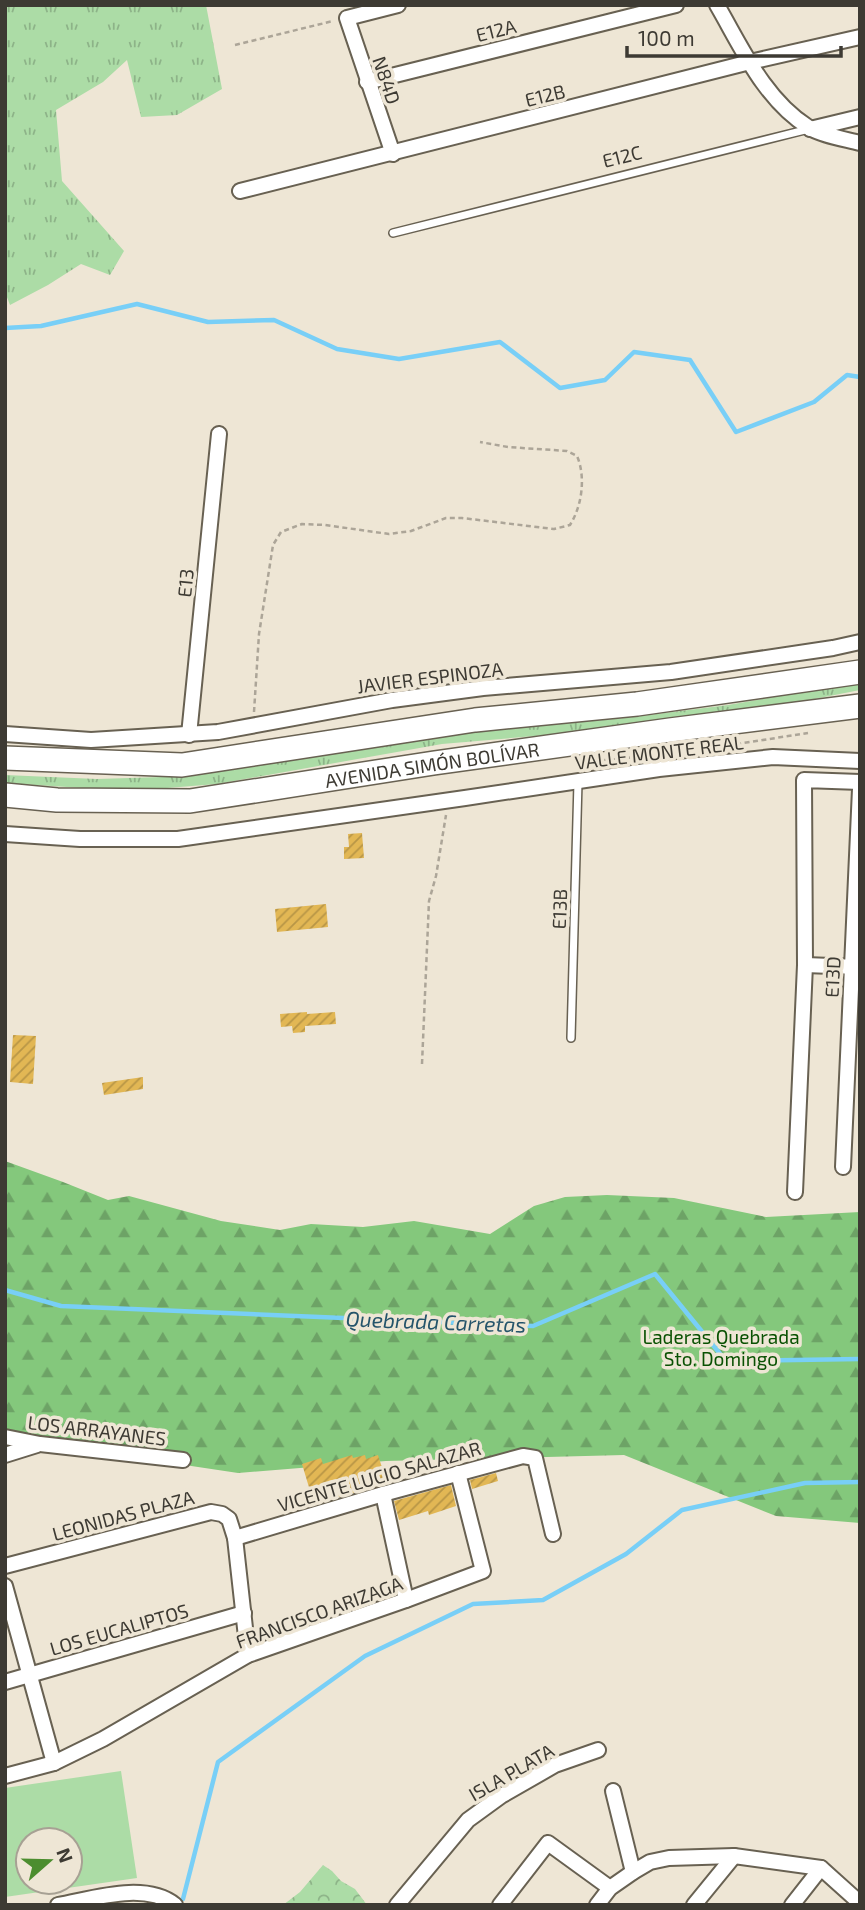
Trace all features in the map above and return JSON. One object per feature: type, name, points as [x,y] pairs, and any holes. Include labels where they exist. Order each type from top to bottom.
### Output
[{"type":"highway","name":"AVENIDA SIMÓN BOLÍVAR","points":[[5,758],[182,765],[475,720],[637,704],[860,672]]},
{"type":"highway","name":"AVENIDA SIMÓN BOLÍVAR","points":[[5,796],[57,800],[190,801],[447,761],[860,706]]},
{"type":"street","points":[[347,18],[398,5]]},
{"type":"street","name":"E12A","points":[[367,82],[676,5]]},
{"type":"street","points":[[717,5],[768,91],[786,110],[810,129],[860,143]]},
{"type":"street","name":"N84D","points":[[347,18],[393,154]]},
{"type":"street","name":"E12B","points":[[240,191],[750,61],[860,37]]},
{"type":"street","name":"E12C","points":[[810,129],[860,117]]},
{"type":"street","name":"E13","points":[[189,735],[219,434]]},
{"type":"street","name":"JAVIER ESPINOZA","points":[[5,734],[91,740],[218,732],[392,700],[483,688],[671,672],[860,642]]},
{"type":"street","name":"VALLE MONTE REAL","points":[[5,834],[80,839],[177,839],[659,769],[773,757],[860,761]]},
{"type":"street","points":[[795,1192],[805,965],[804,780],[860,782]]},
{"type":"street","name":"E13D","points":[[843,1167],[856,967],[860,789]]},
{"type":"street","points":[[805,965],[856,967]]},
{"type":"street","name":"LOS ARRAYANES","points":[[5,1437],[40,1444],[183,1460]]},
{"type":"street","points":[[5,1455],[40,1444]]},
{"type":"street","name":"VICENTE LUCIO SALAZAR","points":[[235,1538],[523,1456],[535,1458],[553,1534]]},
{"type":"street","name":"FRANCISCO ARIZAGA","points":[[5,1776],[54,1763],[103,1740],[248,1655],[406,1601],[483,1571],[458,1473]]},
{"type":"street","points":[[383,1494],[406,1601]]},
{"type":"street","name":"LEONIDAS PLAZA","points":[[5,1566],[211,1512],[222,1514],[229,1519],[235,1538]]},
{"type":"street","points":[[235,1538],[248,1655]]},
{"type":"street","points":[[5,1586],[54,1763]]},
{"type":"street","name":"LOS EUCALIPTOS","points":[[5,1682],[244,1613]]},
{"type":"street","name":"ISLA PLATA","points":[[397,1905],[468,1821],[501,1796],[555,1765],[598,1750]]},
{"type":"street","points":[[613,1791],[633,1872]]},
{"type":"street","points":[[500,1905],[548,1843],[611,1888]]},
{"type":"street","points":[[694,1905],[734,1856]]},
{"type":"street","points":[[597,1905],[611,1888],[650,1862],[669,1858],[734,1856],[821,1868],[860,1903]]},
{"type":"street","points":[[792,1905],[821,1868]]},
{"type":"street","points":[[58,1905],[153,1895],[175,1905]]},
{"type":"lane","name":"E12C","points":[[393,233],[810,129]]},
{"type":"lane","name":"E13B","points":[[571,1038],[578,781]]},
{"type":"path","points":[[235,45],[347,18]]},
{"type":"path","points":[[253,725],[259,634],[273,545],[281,532],[302,524],[389,534],[411,531],[446,518],[554,529],[570,525],[577,514],[583,474],[577,456],[567,451],[480,442]]},
{"type":"path","points":[[422,1065],[429,901],[446,820],[446,801]]},
{"type":"green space","points":[[5,5],[206,5],[222,89],[177,115],[141,117],[127,60],[103,82],[56,110],[62,181],[124,251],[110,275],[81,264],[10,305],[5,292]]},
{"type":"green space","points":[[860,682],[860,690],[774,707],[594,731],[442,744],[217,784],[98,789],[5,783],[5,775],[97,779],[193,776],[440,735],[625,718],[728,705]]},
{"type":"green space","name":"Laderas Quebrada Sto. Domingo","points":[[5,1161],[108,1200],[129,1196],[221,1221],[280,1230],[311,1224],[363,1227],[414,1221],[490,1234],[534,1206],[565,1197],[607,1195],[674,1198],[766,1217],[860,1212],[860,1523],[776,1516],[624,1455],[386,1461],[238,1473],[5,1438]]},
{"type":"green space","points":[[121,1771],[137,1878],[84,1886],[84,1826],[14,1826],[14,1896],[5,1897],[5,1788]]},
{"type":"green space","points":[[323,1865],[355,1889],[367,1905],[283,1905],[300,1892]]},
{"type":"building","points":[[362,833],[364,858],[344,859],[344,847],[349,847],[348,834]]},
{"type":"building","points":[[326,904],[328,927],[277,932],[275,909]]},
{"type":"building","points":[[335,1012],[336,1024],[305,1026],[305,1032],[293,1033],[292,1026],[281,1027],[280,1014]]},
{"type":"building","points":[[13,1035],[36,1036],[33,1084],[10,1082]]},
{"type":"building","points":[[143,1077],[143,1089],[104,1095],[102,1083]]},
{"type":"building","points":[[352,1455],[353,1458],[365,1455],[366,1459],[378,1455],[387,1483],[314,1504],[302,1464],[321,1458],[323,1464]]},
{"type":"building","points":[[496,1473],[498,1481],[472,1489],[470,1480]]},
{"type":"building","points":[[451,1485],[456,1506],[429,1515],[428,1511],[399,1520],[394,1501]]},
{"type":"waterway","points":[[5,328],[41,326],[137,304],[208,322],[274,320],[337,349],[399,359],[500,342],[560,388],[605,380],[634,352],[690,360],[736,432],[814,402],[847,375],[860,377]]},
{"type":"waterway","name":"Quebrada Carretas","points":[[5,1290],[61,1306],[533,1326],[655,1274],[726,1361],[860,1359]]},
{"type":"waterway","points":[[183,1899],[218,1762],[365,1656],[473,1604],[543,1600],[626,1554],[682,1510],[805,1483],[860,1482]]}]
